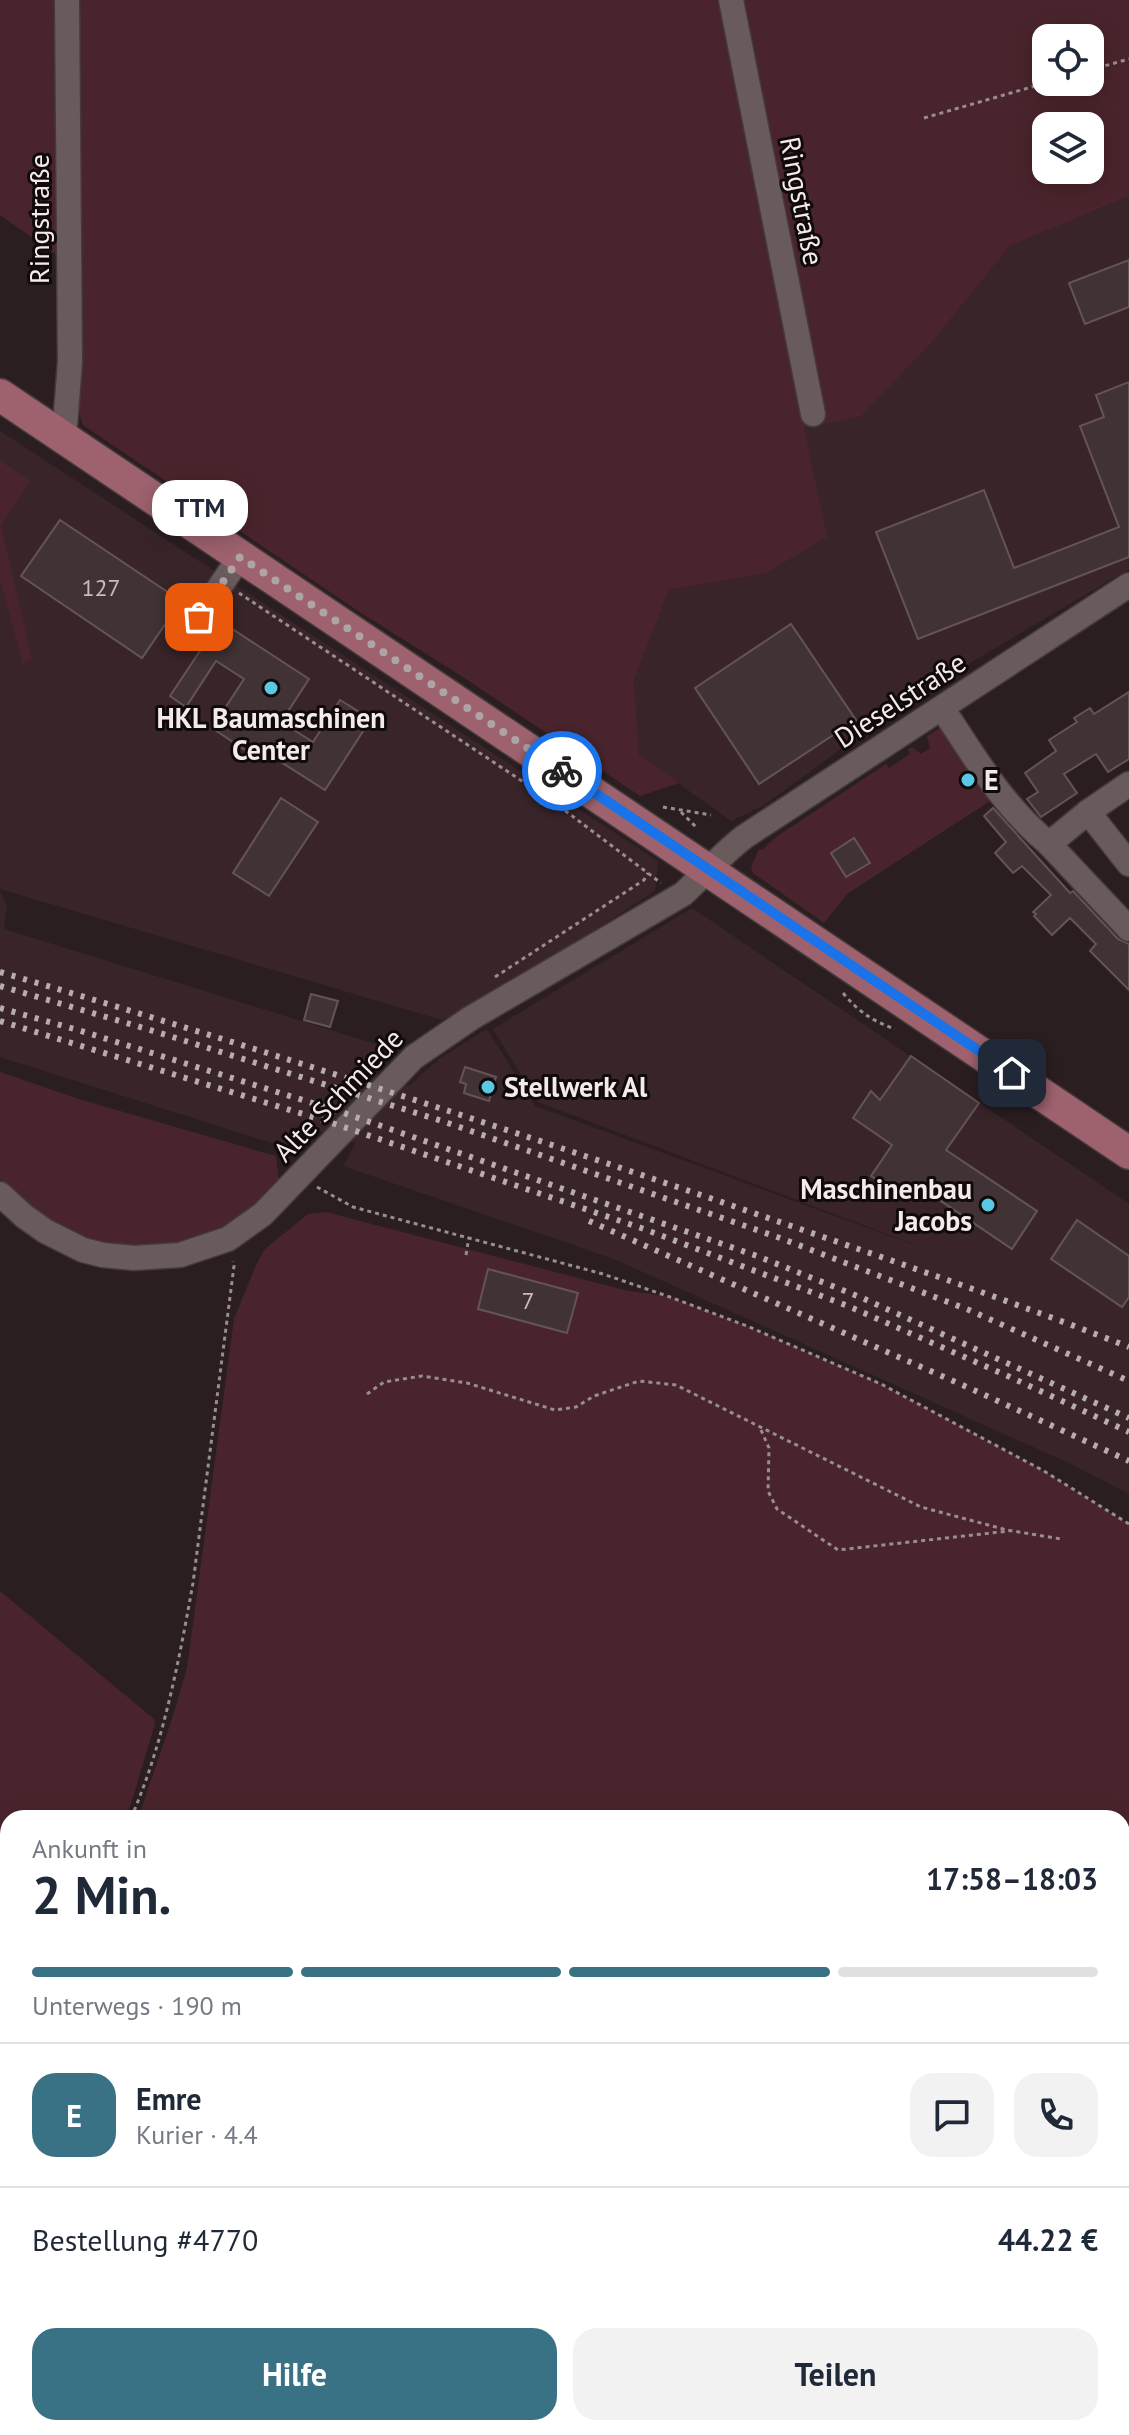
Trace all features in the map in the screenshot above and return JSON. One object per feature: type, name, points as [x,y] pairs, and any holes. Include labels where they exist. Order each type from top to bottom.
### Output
[{"type":"main road","points":[[0,395],[64,438],[231,569],[709,871],[1129,1153]]},
{"type":"street","name":"Ringstraße","points":[[64,438],[70,362],[67,0]]},
{"type":"street","name":"Ringstraße","points":[[731,0],[813,414]]},
{"type":"street","points":[[199,617],[231,569]]},
{"type":"street","name":"Dieselstraße","points":[[709,871],[724,853],[744,837],[1129,585]]},
{"type":"street","points":[[942,708],[1001,797],[1129,929]]},
{"type":"street","points":[[1049,844],[1129,784]]},
{"type":"street","points":[[1088,812],[1129,864]]},
{"type":"street","name":"Alte Schmiede","points":[[0,1194],[45,1231],[83,1250],[103,1255],[147,1258],[180,1255],[228,1239],[263,1214],[414,1057],[471,1018],[683,894],[709,871]]},
{"type":"path","points":[[1104,66],[1129,59]]},
{"type":"path","points":[[924,118],[1032,87]]},
{"type":"path","points":[[231,569],[555,803],[660,882],[661,890]]},
{"type":"path","points":[[651,805],[711,815]]},
{"type":"path","points":[[680,811],[698,829]]},
{"type":"path","points":[[495,977],[644,880],[648,873]]},
{"type":"path","points":[[840,988],[860,1012],[875,1022],[895,1029]]},
{"type":"path","points":[[300,1177],[353,1207],[603,1274],[747,1326],[881,1384],[1044,1471],[1129,1524]]},
{"type":"path","points":[[466,1255],[469,1237]]},
{"type":"path","points":[[134,1810],[165,1712],[193,1583],[234,1266],[228,1239]]},
{"type":"path","points":[[367,1394],[384,1382],[422,1376],[467,1383],[555,1410],[576,1407],[594,1396],[639,1381],[676,1385],[921,1507],[1061,1539]]},
{"type":"path","points":[[761,1428],[769,1448],[768,1491],[777,1509],[838,1550],[1012,1530]]},
{"type":"shaded area","points":[[0,0],[59,0],[61,258],[0,215]]},
{"type":"shaded area","points":[[67,0],[1129,0],[1129,196],[1010,246],[933,341],[861,416],[804,428],[827,537],[766,573],[669,590],[634,680],[639,755],[679,783],[640,796],[83,425],[75,401],[83,370],[82,251]]},
{"type":"shaded area","points":[[1129,196],[1129,569],[911,698],[764,805],[731,821],[639,755],[634,680],[669,590],[766,573],[804,428],[861,415],[933,341],[1010,246]]},
{"type":"shaded area","points":[[0,431],[658,861],[655,891],[485,1001],[442,1020],[0,889]]},
{"type":"shaded area","points":[[0,461],[30,481],[1,526],[32,659],[23,664],[0,579]]},
{"type":"shaded area","points":[[946,724],[992,793],[990,801],[847,894],[824,923],[753,873],[751,867],[759,849],[762,850],[776,837],[886,764],[889,768],[910,754],[908,749],[912,747],[921,754],[930,748],[927,736]]},
{"type":"shaded area","points":[[0,891],[7,905],[4,929],[392,1049],[364,1070],[409,1086],[439,1059],[487,1029],[535,1106],[961,1262],[538,1102],[493,1029],[692,908],[1129,1204],[1129,1494],[1069,1463],[614,1259],[343,1166],[356,1143],[319,1131],[297,1151],[0,1057]]},
{"type":"shaded area","points":[[0,1072],[82,1100],[276,1156],[279,1182],[245,1217],[194,1242],[128,1248],[63,1231],[0,1179]]},
{"type":"shaded area","points":[[326,1212],[624,1290],[670,1297],[747,1326],[881,1384],[1044,1471],[1129,1524],[1129,1810],[141,1810],[187,1668],[234,1319],[265,1249],[308,1214]]},
{"type":"shaded area","points":[[0,1591],[154,1719],[155,1724],[128,1810],[0,1810]]},
{"type":"building","points":[[1129,260],[1129,307],[1085,324],[1069,283]]},
{"type":"building","points":[[1129,382],[1129,557],[918,639],[876,532],[984,490],[1014,568],[1119,527],[1080,426],[1104,417],[1096,395]]},
{"type":"building","points":[[60,520],[181,601],[142,658],[21,576]]},
{"type":"building","name":"HKL Baumaschinen Center","points":[[220,621],[309,679],[281,722],[313,742],[340,700],[371,719],[325,790],[262,750],[257,758],[212,728],[244,679],[216,661],[186,707],[170,696]]},
{"type":"building","points":[[791,624],[856,720],[759,784],[695,688]]},
{"type":"building","points":[[1129,692],[1129,759],[1108,772],[1096,754],[1064,774],[1077,793],[1041,817],[1027,799],[1038,792],[1025,773],[1056,751],[1049,740],[1077,722],[1074,718],[1090,708],[1094,714]]},
{"type":"building","points":[[281,798],[318,822],[269,896],[233,873]]},
{"type":"building","points":[[993,808],[1070,893],[1073,891],[1118,939],[1129,944],[1129,990],[1090,951],[1096,944],[1070,918],[1052,935],[1034,916],[1036,914],[1033,912],[1051,895],[1022,866],[1013,873],[995,853],[1006,842],[984,816]]},
{"type":"building","points":[[854,838],[870,863],[846,877],[831,853]]},
{"type":"building","points":[[311,994],[338,1001],[330,1027],[304,1020]]},
{"type":"building","points":[[911,1056],[979,1103],[946,1150],[1037,1211],[1012,1249],[920,1187],[911,1200],[906,1196],[905,1199],[871,1176],[892,1145],[853,1118],[871,1091],[880,1100]]},
{"type":"building","name":"Stellwerk Al","points":[[465,1067],[496,1077],[489,1101],[464,1093],[466,1084],[460,1082]]},
{"type":"building","name":"Maschinenbau Jacobs","points":[[1077,1220],[1129,1256],[1129,1297],[1122,1307],[1051,1259]]},
{"type":"building","points":[[488,1269],[578,1293],[567,1333],[478,1309]]},
{"type":"railway","points":[[0,972],[280,1057],[557,1147],[936,1276],[1129,1347]]},
{"type":"railway","points":[[0,986],[442,1121],[780,1238],[969,1310],[1129,1381]]},
{"type":"railway","points":[[0,1008],[338,1111],[757,1256],[860,1297],[1129,1418]]},
{"type":"railway","points":[[0,1021],[329,1122],[644,1229],[848,1306],[1129,1432]]},
{"type":"railway","points":[[589,1221],[1129,1461]]},
{"type":"way so far","points":[[199,617],[240,557],[562,771]]},
{"type":"place","name":"TTM","points":[[199,617]]},
{"type":"place","name":"HKL Baumaschinen Center","points":[[271,688]]},
{"type":"place","name":"E","points":[[968,780]]},
{"type":"place","name":"Stellwerk Al","points":[[488,1087]]},
{"type":"place","name":"Maschinenbau Jacobs","points":[[988,1205]]},
{"type":"route","points":[[562,771],[1012,1073]]}]
